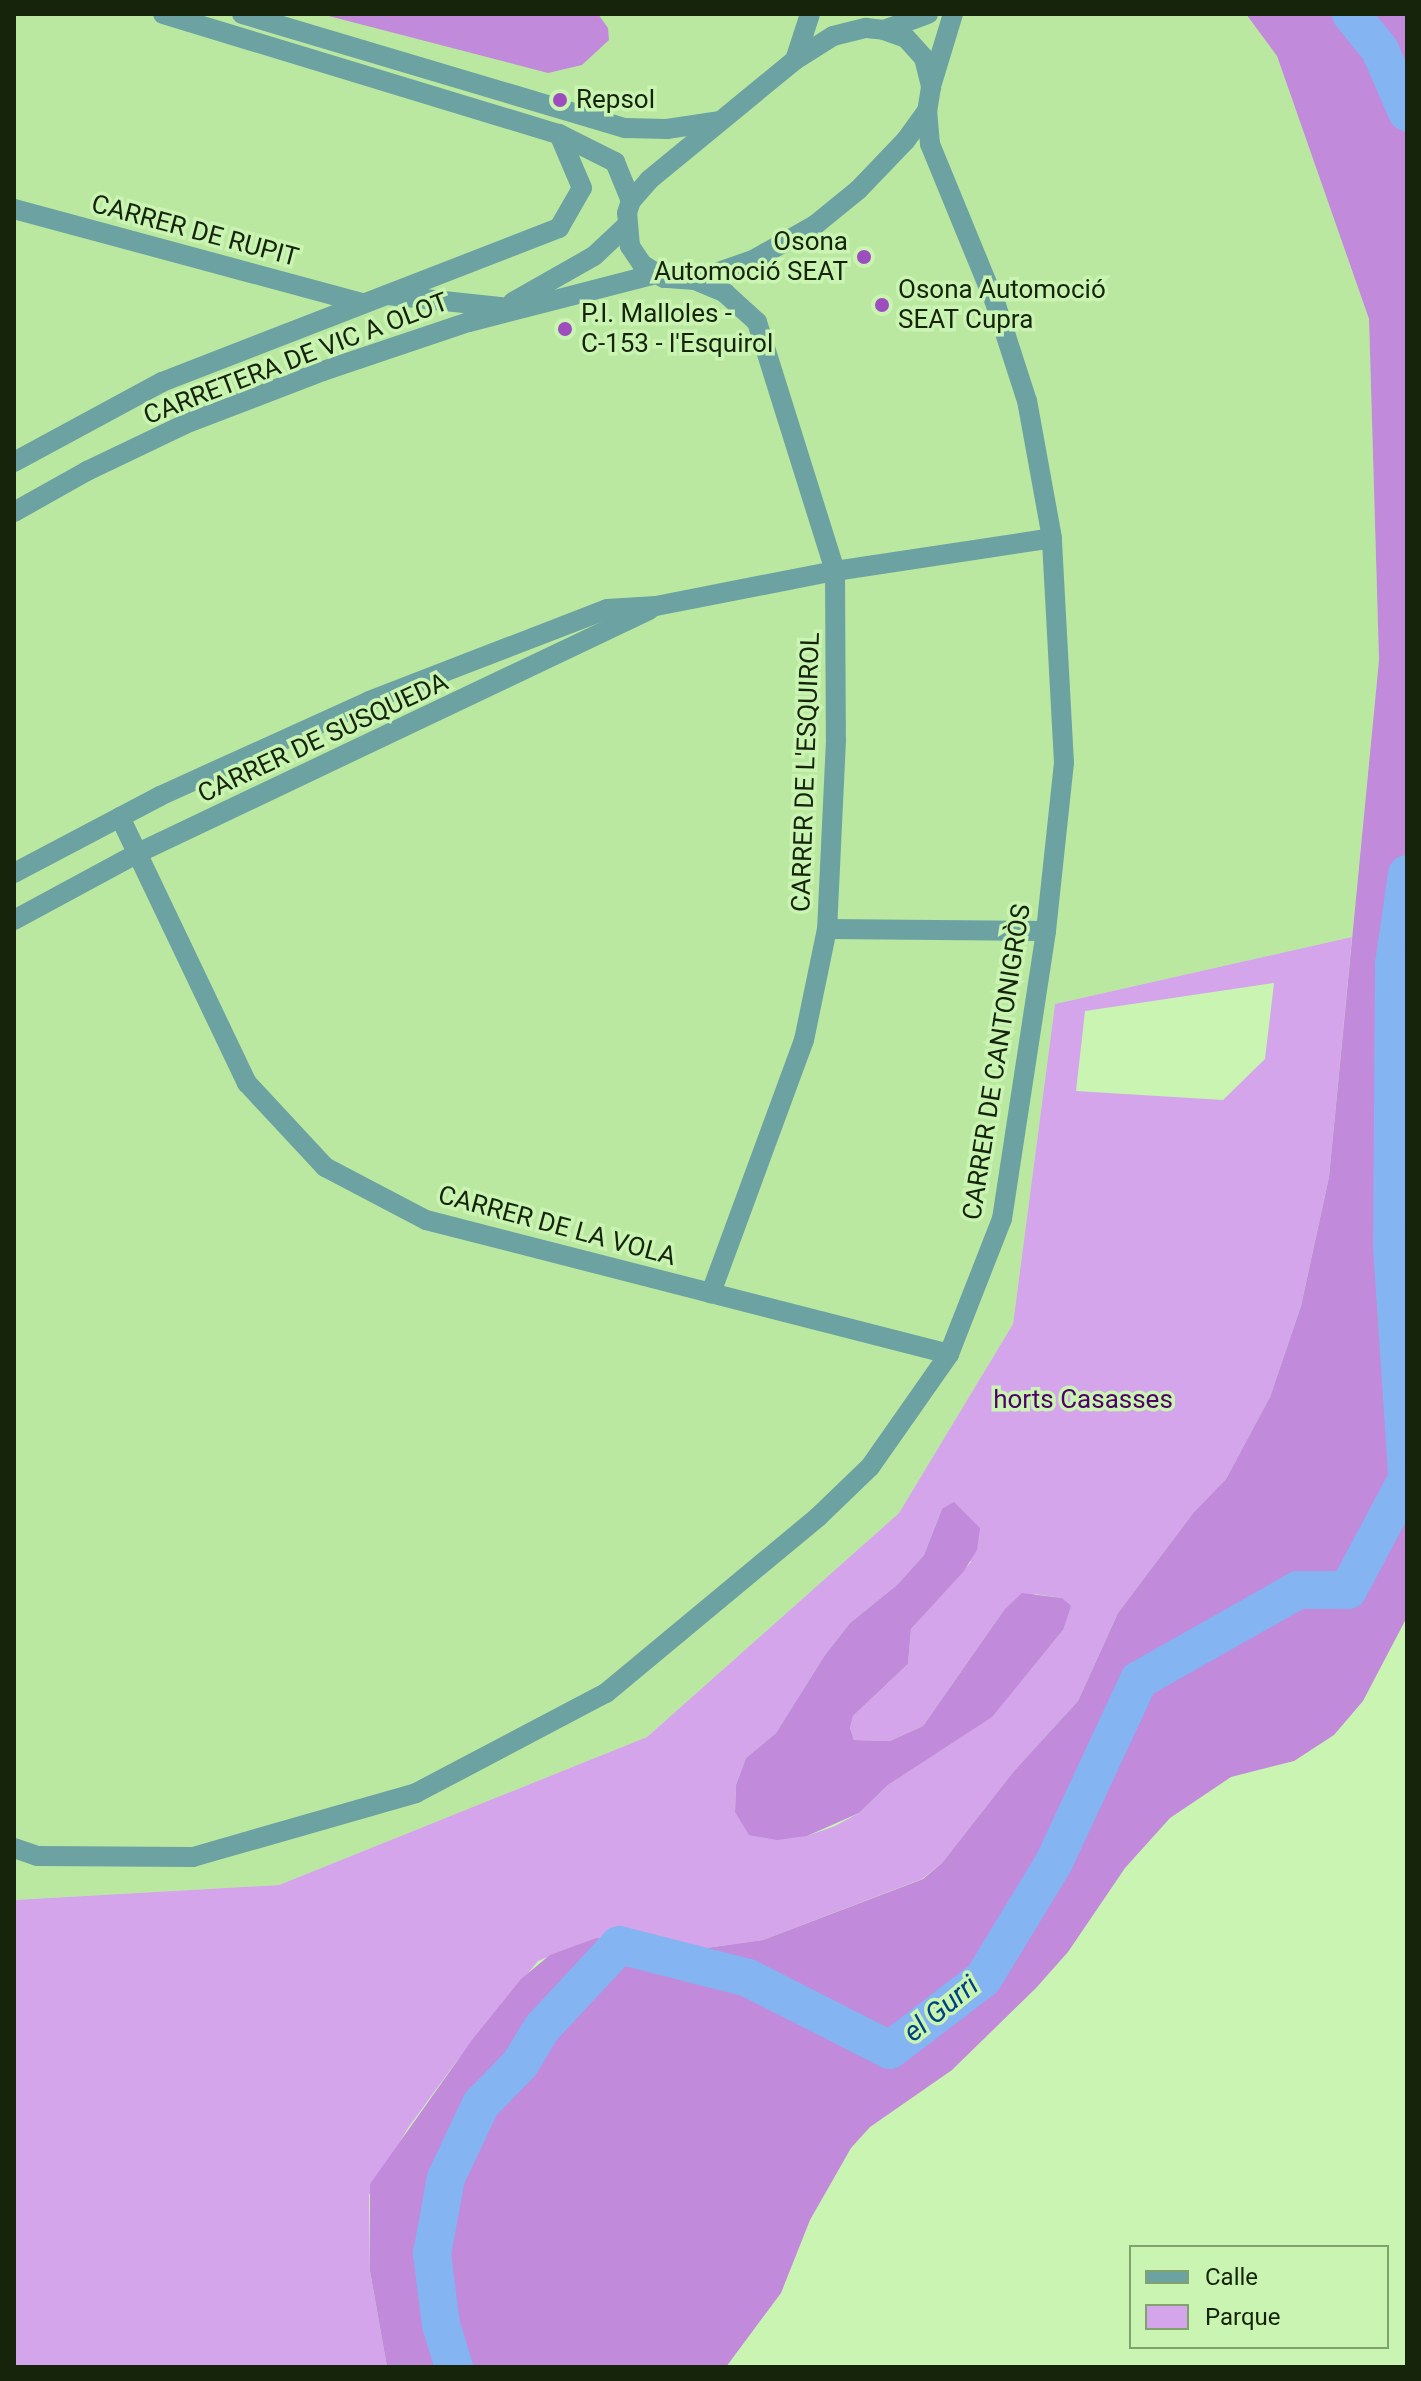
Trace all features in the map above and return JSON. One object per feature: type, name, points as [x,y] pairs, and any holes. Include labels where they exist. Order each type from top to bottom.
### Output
[{"type":"street","points":[[163,14],[559,134],[615,162],[631,201]]},
{"type":"street","points":[[242,14],[625,128],[667,129],[720,121]]},
{"type":"street","points":[[795,60],[810,14]]},
{"type":"street","points":[[928,14],[868,24],[833,36],[795,60],[720,121],[649,180],[631,201],[627,225],[635,256],[656,274],[695,280],[753,260],[815,225],[858,190],[906,140],[927,111],[953,14]]},
{"type":"street","points":[[868,24],[906,38],[924,58],[931,87]]},
{"type":"street","name":"CARRER DE CANTONIGRÒS","points":[[14,1848],[37,1856],[193,1857],[416,1793],[606,1693],[818,1517],[870,1467],[949,1354],[1002,1219],[1046,931],[1064,763],[1052,538],[1027,401],[996,305],[930,144],[927,111]]},
{"type":"street","points":[[14,462],[162,382],[559,228],[582,188],[559,134]]},
{"type":"street","name":"CARRER DE RUPIT","points":[[14,209],[363,303]]},
{"type":"street","name":"CARRETERA DE VIC A OLOT","points":[[469,322],[594,256],[627,225]]},
{"type":"street","name":"CARRETERA DE VIC A OLOT","points":[[14,512],[87,471],[185,424],[323,371],[469,322],[656,274]]},
{"type":"street","name":"CARRER DE L'ESQUIROL","points":[[695,280],[725,293],[757,322],[835,571],[836,740],[827,929],[804,1040],[711,1293]]},
{"type":"street","points":[[386,295],[502,307]]},
{"type":"street","name":"CARRER DE SUSQUEDA","points":[[14,873],[120,817],[369,701],[607,609],[656,606],[835,571],[1052,538]]},
{"type":"street","name":"CARRER DE SUSQUEDA","points":[[14,920],[138,853],[607,633],[656,606]]},
{"type":"street","name":"CARRER DE LA VOLA","points":[[120,817],[247,1083],[325,1167],[426,1220],[949,1354]]},
{"type":"street","points":[[827,929],[1046,931]]},
{"type":"shaded area","points":[[14,14],[1246,14],[1277,56],[1369,319],[1379,660],[1352,937],[1055,1004],[1013,1324],[899,1513],[647,1737],[279,1885],[14,1900]]},
{"type":"shaded area","points":[[321,14],[598,14],[608,28],[609,40],[582,65],[548,73]]},
{"type":"shaded area","points":[[1246,14],[1407,14],[1407,1617],[1363,1701],[1334,1735],[1294,1761],[1231,1777],[1170,1818],[1125,1868],[1068,1952],[1036,1988],[952,2070],[870,2127],[851,2148],[810,2220],[781,2293],[726,2367],[387,2367],[370,2271],[370,2184],[472,2040],[521,1979],[550,1955],[596,1938],[706,1948],[763,1940],[923,1879],[942,1863],[1014,1771],[1078,1701],[1118,1613],[1194,1512],[1226,1479],[1270,1397],[1301,1306],[1329,1177],[1379,660],[1369,319],[1277,56]]},
{"type":"shaded area","points":[[954,1502],[980,1528],[977,1550],[964,1571],[911,1629],[908,1664],[853,1716],[850,1728],[854,1740],[890,1741],[923,1726],[1004,1610],[1022,1593],[1062,1598],[1071,1606],[1063,1630],[992,1717],[888,1785],[859,1813],[807,1836],[777,1840],[749,1835],[735,1812],[736,1785],[746,1758],[776,1733],[825,1655],[850,1623],[897,1585],[924,1555],[942,1509]]},
{"type":"green space","name":"horts Casasses","points":[[1352,937],[1329,1177],[1301,1306],[1270,1397],[1226,1479],[1194,1512],[1118,1613],[1078,1701],[1014,1771],[942,1863],[922,1879],[763,1940],[706,1948],[596,1938],[538,1961],[456,2062],[408,2128],[369,2195],[370,2271],[387,2367],[14,2367],[14,1900],[279,1885],[647,1737],[899,1513],[1013,1324],[1055,1004]],"holes":[[[1274,983],[1265,1059],[1223,1100],[1076,1091],[1085,1011]],[[942,1509],[971,1562],[911,1629],[908,1664],[853,1716],[850,1728],[854,1740],[890,1741],[923,1726],[1004,1610],[1035,1594],[1062,1598],[1063,1630],[991,1717],[888,1785],[859,1813],[807,1836],[735,1812],[736,1785],[746,1758],[776,1733],[825,1655],[850,1623],[897,1585],[924,1555]]]},
{"type":"waterway","name":"el Gurri","points":[[1351,14],[1380,50],[1407,112]]},
{"type":"waterway","name":"el Gurri","points":[[1407,874],[1394,964],[1392,1247],[1407,1473]]},
{"type":"waterway","name":"el Gurri","points":[[454,2367],[441,2325],[432,2254],[446,2178],[481,2104],[520,2064],[542,2028],[619,1945],[748,1978],[890,2050],[983,1979],[1054,1862],[1139,1680],[1298,1590],[1348,1590],[1407,1479]]},
{"type":"place","name":"Repsol","points":[[560,100]]},
{"type":"place","name":"Osona Automoció SEAT","points":[[864,257]]},
{"type":"place","name":"Osona Automoció SEAT Cupra","points":[[882,305]]},
{"type":"place","name":"P.I. Malloles - C-153 - l'Esquirol","points":[[565,329]]}]
